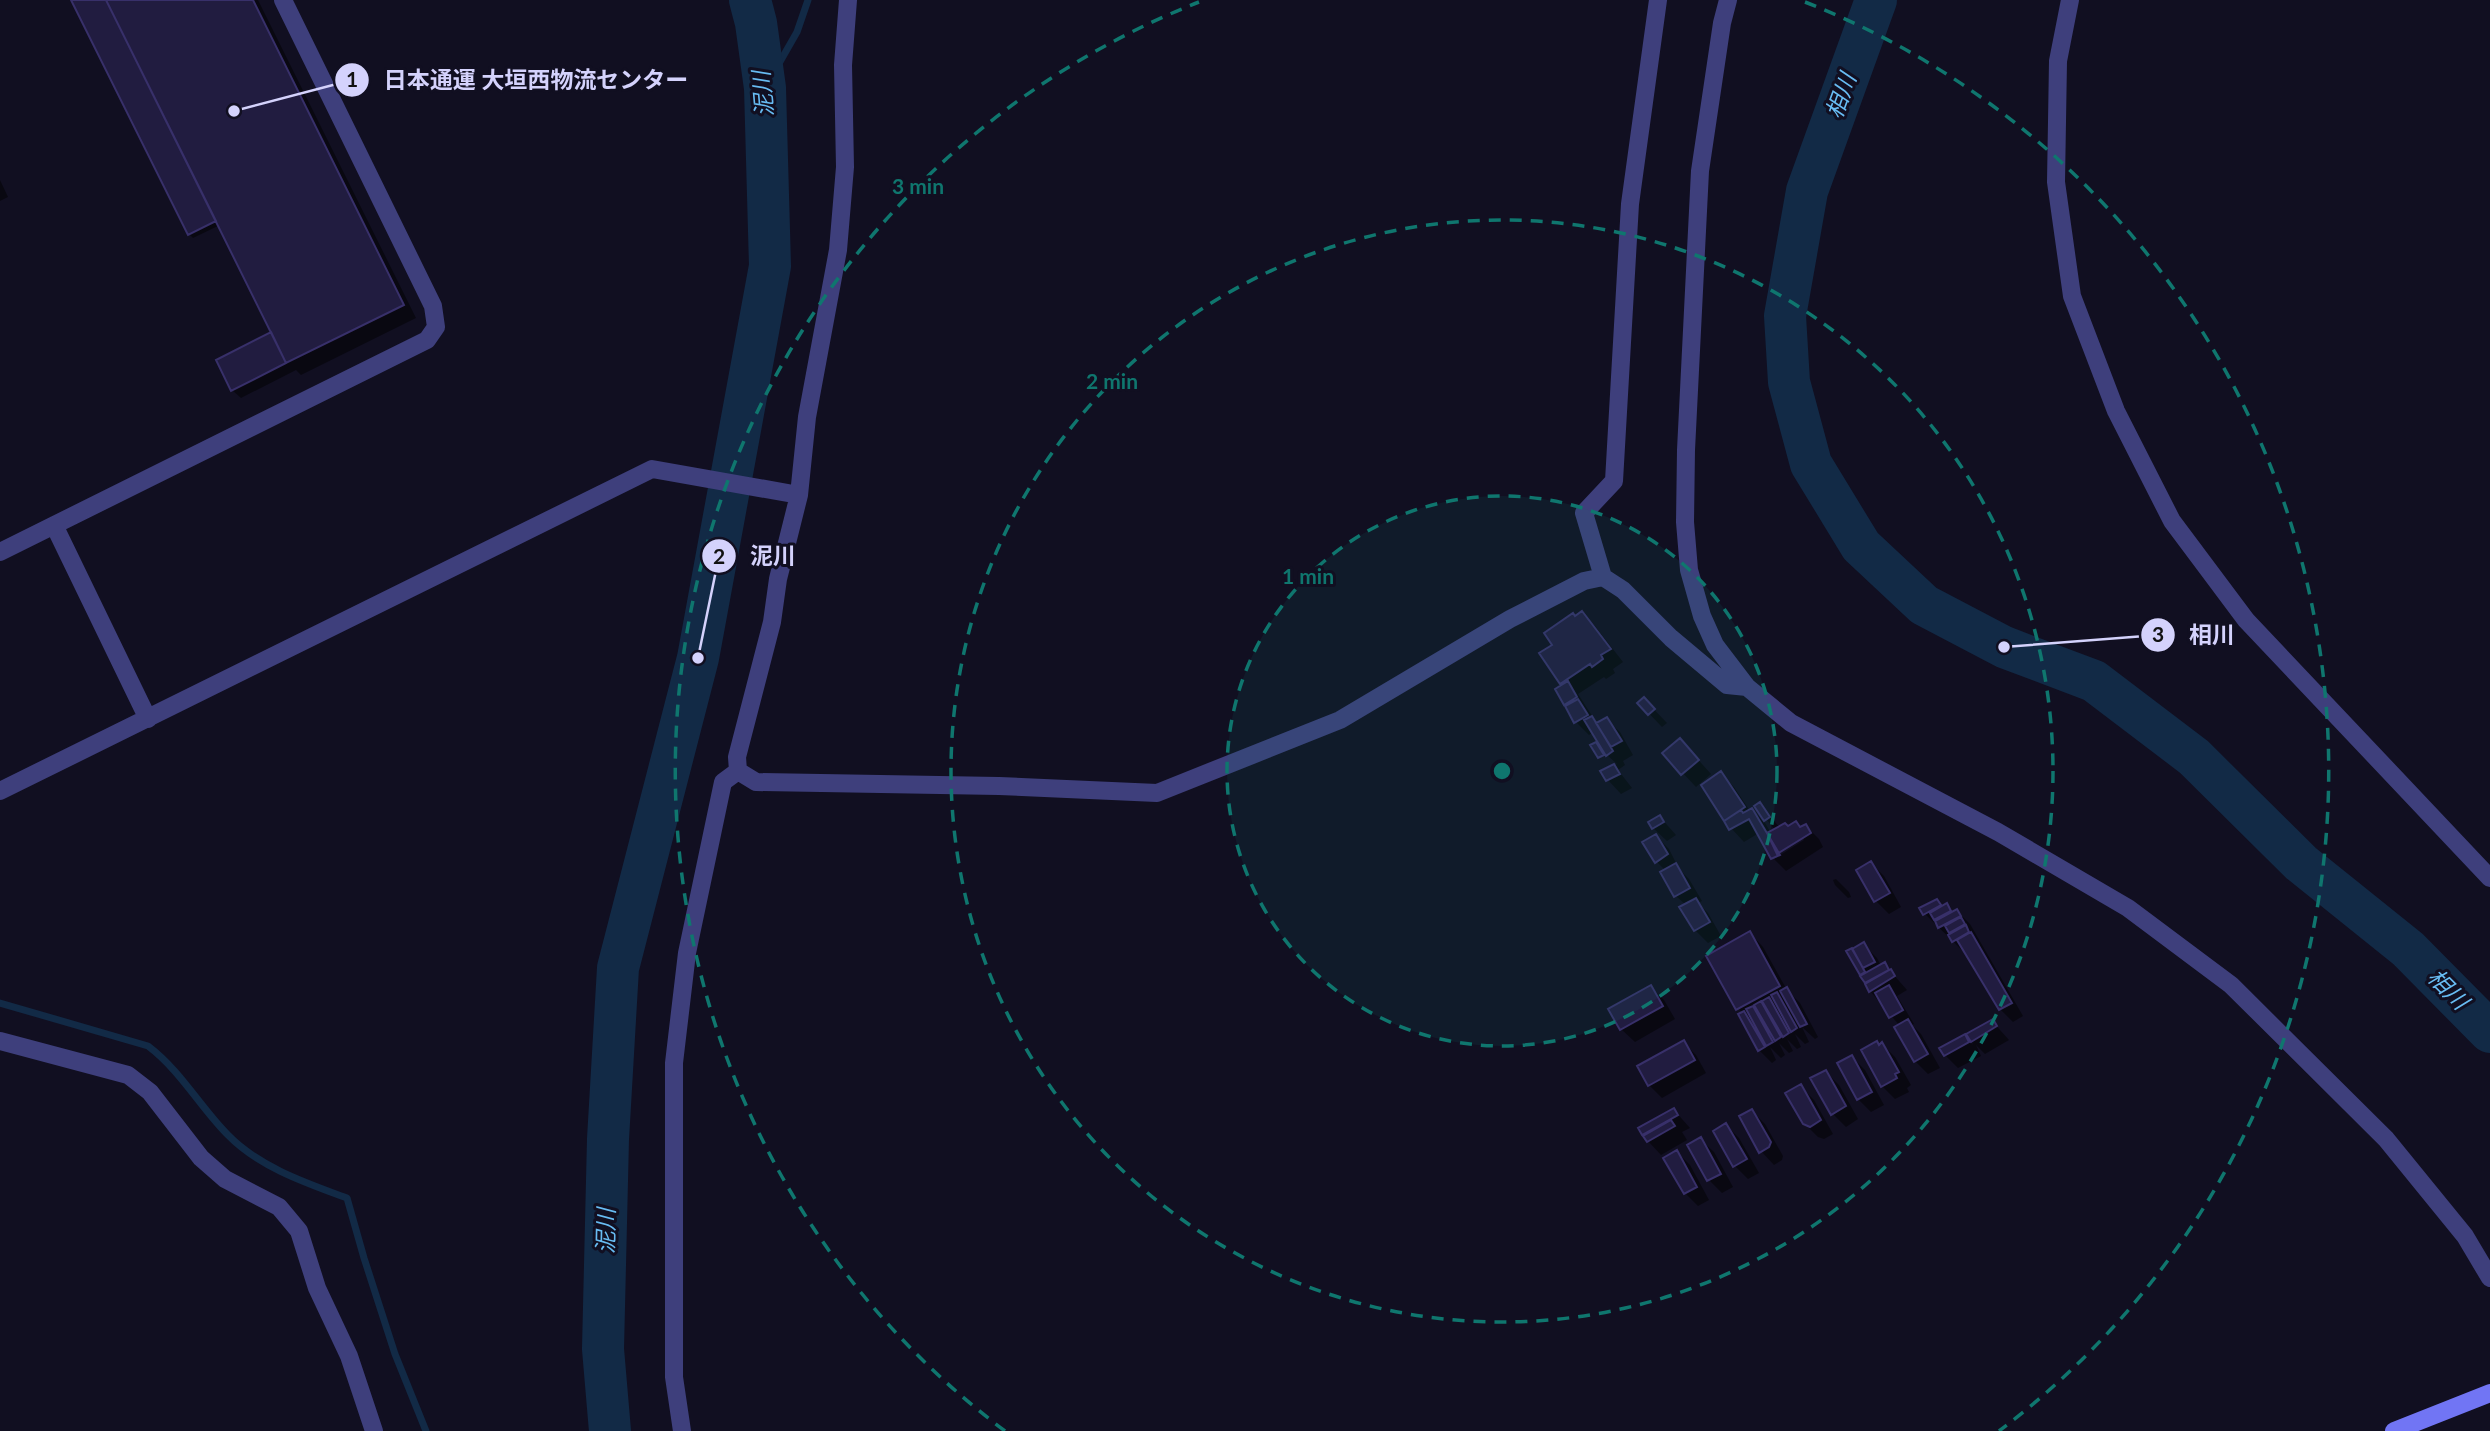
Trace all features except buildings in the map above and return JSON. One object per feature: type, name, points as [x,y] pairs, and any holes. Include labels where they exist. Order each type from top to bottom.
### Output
[{"type":"main road","points":[[2394,1431],[2490,1392]]},
{"type":"street","points":[[0,552],[427,340],[436,327],[433,306],[283,0]]},
{"type":"street","points":[[738,771],[737,757],[772,622],[790,494],[838,250],[845,167],[843,65],[848,0]]},
{"type":"street","points":[[1658,0],[1630,204],[1614,481],[1584,513],[1603,577],[1623,590],[1671,638],[1727,685],[1747,687]]},
{"type":"street","points":[[1728,0],[1722,23],[1700,171],[1686,450],[1685,522],[1689,570],[1702,616],[1715,645],[1747,687],[1791,723],[1998,832],[2128,908],[2231,985],[2386,1139],[2465,1236],[2490,1278]]},
{"type":"street","points":[[2070,0],[2058,61],[2056,182],[2072,296],[2116,411],[2172,520],[2246,620],[2490,878]]},
{"type":"street","points":[[0,791],[652,469],[790,494]]},
{"type":"street","points":[[54,525],[148,719]]},
{"type":"street","points":[[738,771],[756,782],[999,786],[1157,793],[1340,720],[1510,619],[1584,580],[1603,577]]},
{"type":"street","points":[[682,1431],[674,1377],[674,1063],[687,953],[723,782],[738,771]]},
{"type":"street","points":[[0,1041],[128,1075],[150,1092],[201,1158],[226,1179],[279,1207],[299,1231],[317,1288],[349,1356],[374,1431]]},
{"type":"waterway","name":"泥川","points":[[610,1431],[603,1349],[608,1139],[618,968],[698,658],[770,266],[765,88],[750,0]]},
{"type":"waterway","points":[[765,88],[797,32],[808,0]]},
{"type":"waterway","name":"相川","points":[[1876,0],[1807,191],[1785,316],[1789,382],[1811,464],[1861,546],[1924,605],[2004,647],[2094,681],[2194,757],[2301,863],[2408,949],[2490,1032]]},
{"type":"waterway","points":[[0,1003],[148,1046],[240,1146],[284,1173],[347,1198],[395,1354],[426,1431]]},
{"type":"place","name":"日本通運 大垣西物流センター","points":[[234,111]]},
{"type":"place","name":"相川","points":[[2004,647]]},
{"type":"place","name":"泥川","points":[[698,658]]}]
